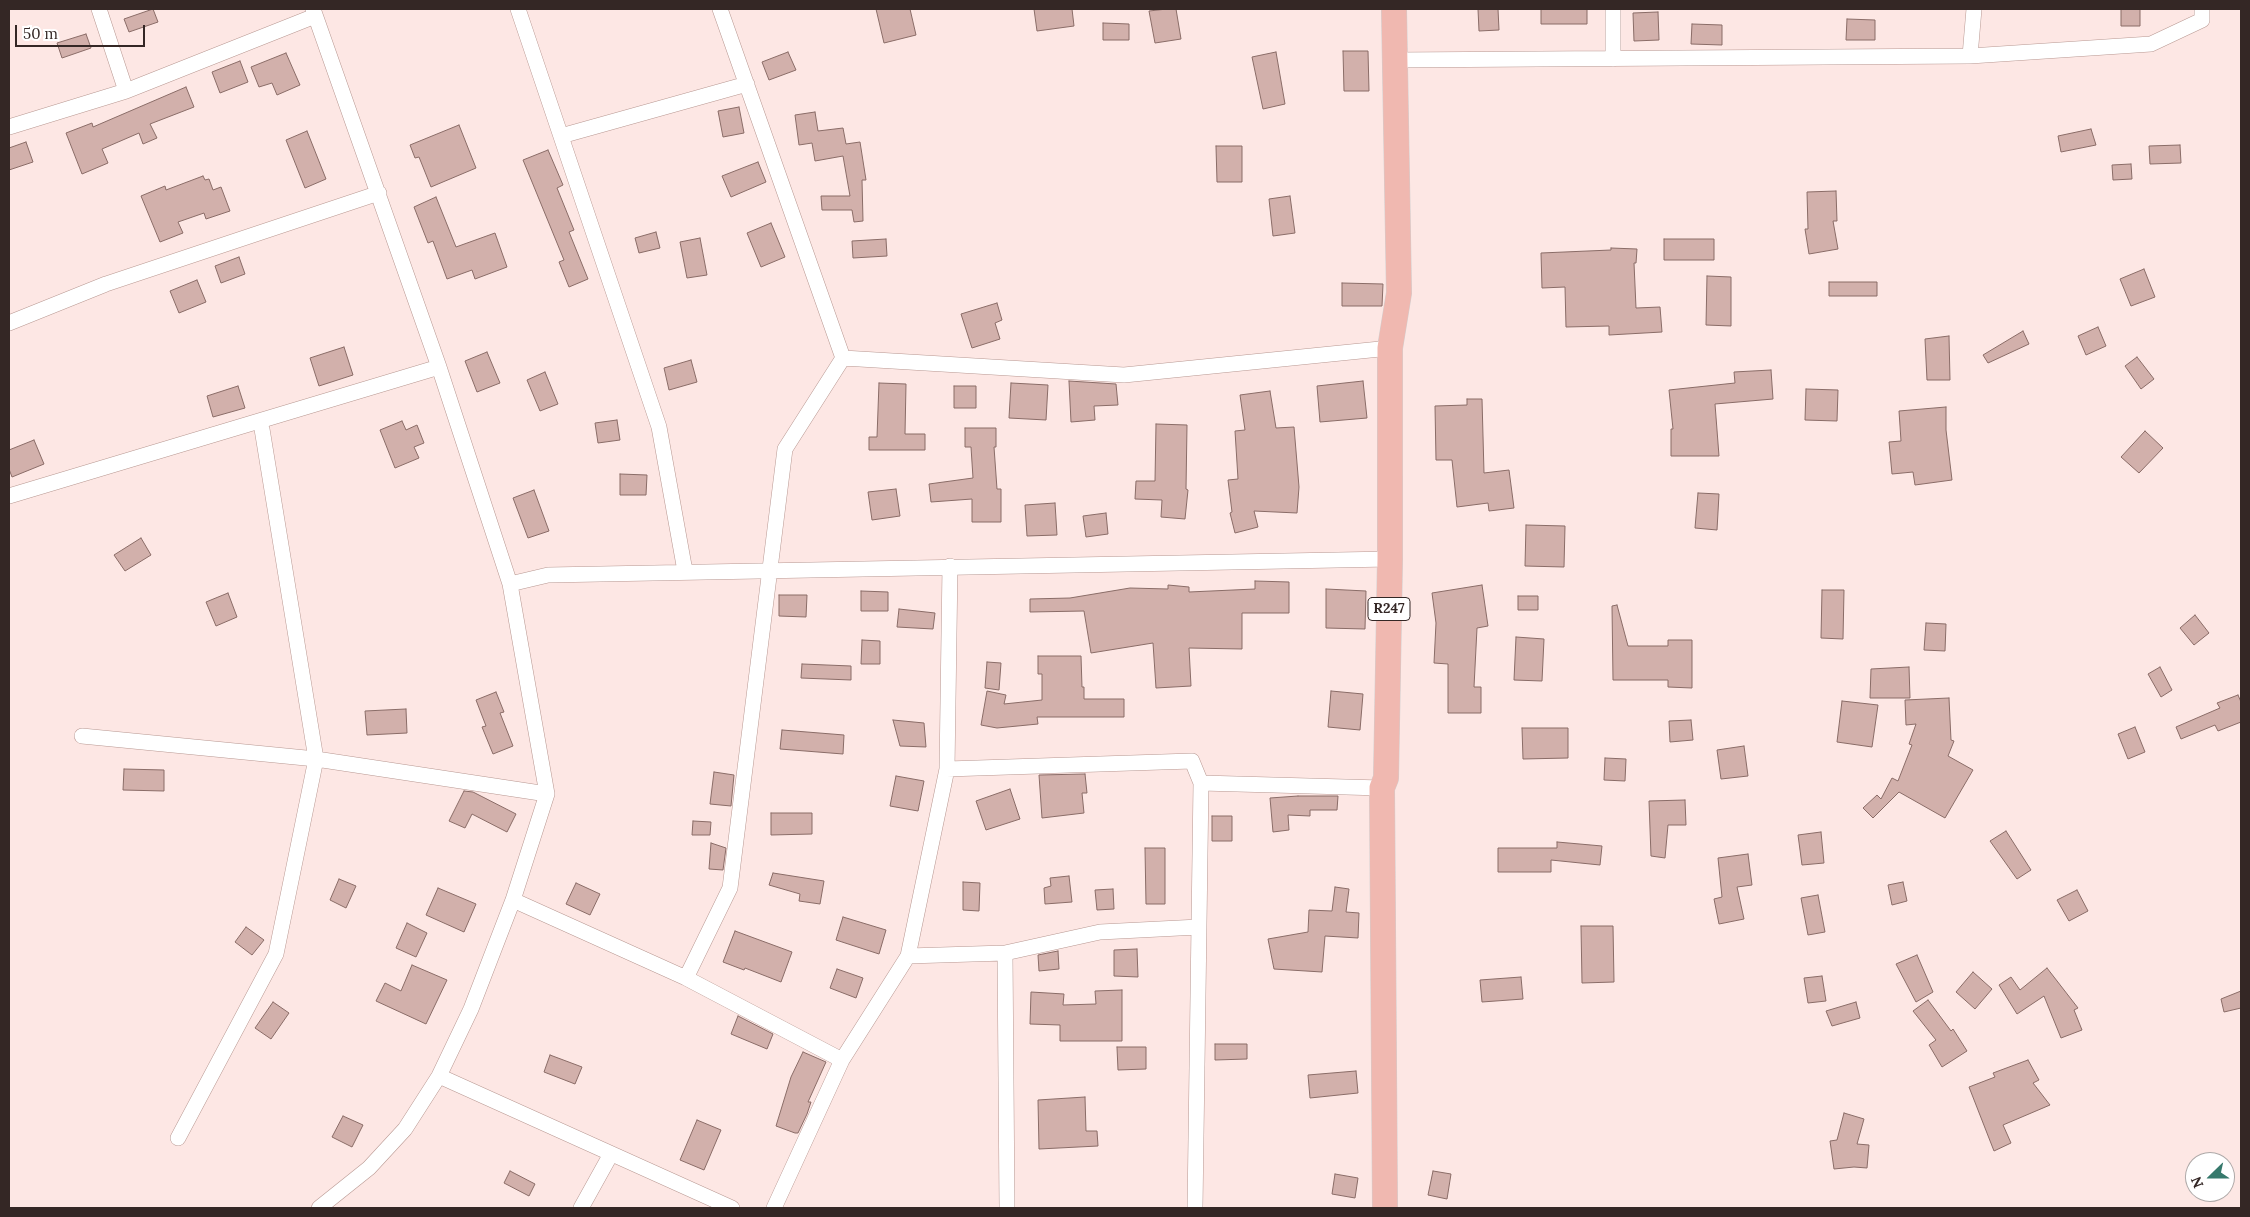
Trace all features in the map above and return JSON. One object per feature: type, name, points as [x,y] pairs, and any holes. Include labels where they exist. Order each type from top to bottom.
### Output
[{"type":"main road","name":"R247","points":[[1385,1208],[1382,788],[1386,778],[1390,559],[1390,348],[1399,293],[1394,9]]},
{"type":"street","points":[[98,9],[126,91]]},
{"type":"street","points":[[518,9],[659,427],[685,571]]},
{"type":"street","points":[[720,9],[843,358]]},
{"type":"street","points":[[1613,9],[1613,59]]},
{"type":"street","points":[[1970,56],[1974,9]]},
{"type":"street","points":[[1395,60],[1970,56],[2151,44],[2202,20],[2202,9]]},
{"type":"street","points":[[9,127],[126,91],[314,12],[439,366],[510,584],[547,794],[512,900],[471,1009],[439,1076],[405,1129],[369,1168],[319,1208]]},
{"type":"street","points":[[561,136],[747,84]]},
{"type":"street","points":[[9,323],[106,284],[379,193]]},
{"type":"street","points":[[843,358],[1124,374],[1390,348]]},
{"type":"street","points":[[686,978],[730,888],[786,449],[843,358]]},
{"type":"street","points":[[9,496],[439,366]]},
{"type":"street","points":[[178,1138],[276,954],[316,760],[262,429]]},
{"type":"street","points":[[510,584],[548,575],[685,571],[1390,559]]},
{"type":"street","points":[[774,1208],[842,1060],[908,956],[947,769],[950,566]]},
{"type":"street","points":[[82,736],[316,760],[547,794]]},
{"type":"street","points":[[947,769],[1192,761],[1202,784],[1195,1208]]},
{"type":"street","points":[[1202,784],[1382,788]]},
{"type":"street","points":[[512,900],[686,978],[842,1060]]},
{"type":"street","points":[[908,956],[1005,954],[1100,932],[1199,927]]},
{"type":"street","points":[[1005,954],[1007,1208]]},
{"type":"street","points":[[439,1076],[732,1208]]},
{"type":"street","points":[[581,1208],[611,1154]]},
{"type":"building","points":[[153,9],[158,22],[129,32],[124,19]]},
{"type":"building","points":[[876,9],[910,9],[916,35],[884,43]]},
{"type":"building","points":[[1034,9],[1072,9],[1074,26],[1037,31]]},
{"type":"building","points":[[1176,9],[1181,39],[1155,43],[1149,11]]},
{"type":"building","points":[[1478,9],[1498,9],[1499,30],[1479,31]]},
{"type":"building","points":[[1541,9],[1587,9],[1587,24],[1541,24]]},
{"type":"building","points":[[2121,9],[2140,9],[2140,26],[2121,26]]},
{"type":"building","points":[[1658,12],[1659,40],[1634,41],[1633,13]]},
{"type":"building","points":[[1847,19],[1875,20],[1875,40],[1846,40]]},
{"type":"building","points":[[1103,23],[1129,24],[1129,40],[1103,40]]},
{"type":"building","points":[[1692,24],[1722,25],[1722,45],[1691,44]]},
{"type":"building","points":[[86,34],[91,48],[62,58],[57,43]]},
{"type":"building","points":[[1343,51],[1368,51],[1369,91],[1344,91]]},
{"type":"building","points":[[788,52],[796,70],[769,80],[762,62]]},
{"type":"building","points":[[1276,52],[1285,104],[1263,109],[1252,57]]},
{"type":"building","points":[[286,53],[300,85],[277,95],[272,83],[259,87],[251,67]]},
{"type":"building","points":[[240,61],[248,82],[220,93],[212,72]]},
{"type":"building","points":[[186,87],[194,107],[150,124],[157,138],[143,144],[139,133],[102,149],[108,163],[82,174],[66,133],[92,123],[93,127]]},
{"type":"building","points":[[739,107],[744,133],[723,137],[718,111]]},
{"type":"building","points":[[815,112],[818,131],[843,128],[846,144],[860,142],[866,180],[862,180],[863,221],[854,222],[852,210],[822,210],[821,196],[850,196],[843,156],[815,161],[812,143],[799,145],[795,115]]},
{"type":"building","points":[[459,125],[476,168],[431,187],[419,157],[415,158],[410,145]]},
{"type":"building","points":[[2091,129],[2096,145],[2061,152],[2058,136]]},
{"type":"building","points":[[307,131],[326,179],[305,188],[286,140]]},
{"type":"building","points":[[26,142],[33,162],[9,170],[9,148]]},
{"type":"building","points":[[2180,145],[2181,163],[2150,164],[2149,146]]},
{"type":"building","points":[[1216,146],[1242,146],[1242,182],[1217,182]]},
{"type":"building","points":[[548,150],[563,185],[557,188],[574,230],[569,232],[588,279],[569,287],[559,262],[564,260],[523,160]]},
{"type":"building","points":[[758,162],[766,182],[731,197],[722,176]]},
{"type":"building","points":[[2131,164],[2132,179],[2113,180],[2112,165]]},
{"type":"building","points":[[203,176],[205,180],[209,179],[213,190],[221,187],[230,211],[206,219],[204,213],[178,222],[183,233],[160,242],[141,196],[165,186],[166,190]]},
{"type":"building","points":[[1836,191],[1837,221],[1833,221],[1838,249],[1809,254],[1805,229],[1808,229],[1807,192]]},
{"type":"building","points":[[1290,196],[1295,233],[1273,236],[1269,199]]},
{"type":"building","points":[[436,197],[456,247],[495,233],[507,267],[475,279],[472,270],[447,279],[433,241],[428,243],[414,207]]},
{"type":"building","points":[[771,223],[785,257],[761,267],[747,233]]},
{"type":"building","points":[[656,232],[660,248],[639,253],[635,238]]},
{"type":"building","points":[[700,238],[707,275],[687,278],[680,242]]},
{"type":"building","points":[[886,239],[887,256],[853,258],[852,241]]},
{"type":"building","points":[[1664,239],[1714,239],[1714,260],[1664,260]]},
{"type":"building","points":[[1611,248],[1637,249],[1636,263],[1634,263],[1636,308],[1660,307],[1662,332],[1609,335],[1609,326],[1566,327],[1565,287],[1542,288],[1541,253],[1611,250]]},
{"type":"building","points":[[239,257],[245,274],[221,283],[215,266]]},
{"type":"building","points":[[2144,269],[2155,297],[2131,306],[2120,279]]},
{"type":"building","points":[[1707,276],[1731,277],[1731,326],[1706,325]]},
{"type":"building","points":[[197,280],[206,302],[179,313],[170,291]]},
{"type":"building","points":[[1829,282],[1877,282],[1877,296],[1829,296]]},
{"type":"building","points":[[1342,283],[1383,284],[1382,306],[1342,306]]},
{"type":"building","points":[[997,303],[1002,320],[995,323],[1000,339],[972,348],[961,314]]},
{"type":"building","points":[[2098,327],[2106,346],[2086,355],[2078,336]]},
{"type":"building","points":[[2023,331],[2029,344],[1988,363],[1983,355]]},
{"type":"building","points":[[1949,336],[1950,380],[1927,380],[1925,339]]},
{"type":"building","points":[[344,347],[353,375],[319,386],[310,358]]},
{"type":"building","points":[[487,352],[500,383],[477,392],[465,361]]},
{"type":"building","points":[[2137,357],[2154,379],[2141,389],[2125,366]]},
{"type":"building","points":[[691,360],[697,382],[669,390],[664,368]]},
{"type":"building","points":[[1771,370],[1773,399],[1715,404],[1719,456],[1671,456],[1671,429],[1673,429],[1669,390],[1735,383],[1734,372]]},
{"type":"building","points":[[545,372],[558,404],[540,411],[527,380]]},
{"type":"building","points":[[1069,381],[1116,384],[1118,405],[1094,406],[1095,420],[1071,422]]},
{"type":"building","points":[[1363,381],[1367,418],[1320,422],[1317,386]]},
{"type":"building","points":[[879,383],[906,384],[905,434],[925,434],[925,450],[869,450],[869,437],[877,437]]},
{"type":"building","points":[[1011,383],[1048,385],[1046,420],[1009,418]]},
{"type":"building","points":[[238,386],[245,408],[213,417],[207,396]]},
{"type":"building","points":[[954,386],[976,386],[976,408],[954,408]]},
{"type":"building","points":[[1806,389],[1838,390],[1837,421],[1805,420]]},
{"type":"building","points":[[1270,391],[1276,428],[1294,427],[1299,487],[1297,513],[1254,511],[1258,527],[1235,533],[1230,513],[1232,512],[1228,480],[1238,479],[1235,431],[1245,430],[1240,395]]},
{"type":"building","points":[[1467,399],[1482,399],[1484,473],[1509,470],[1514,508],[1489,511],[1488,503],[1457,507],[1452,460],[1436,460],[1435,406],[1467,405]]},
{"type":"building","points":[[1946,407],[1946,430],[1952,480],[1915,485],[1913,472],[1892,474],[1889,442],[1901,441],[1899,411]]},
{"type":"building","points":[[617,420],[620,440],[598,443],[595,423]]},
{"type":"building","points":[[402,421],[406,430],[417,425],[424,443],[414,447],[419,458],[395,468],[380,430]]},
{"type":"building","points":[[1156,424],[1187,425],[1186,489],[1188,490],[1185,519],[1161,517],[1162,500],[1135,499],[1136,481],[1155,481]]},
{"type":"building","points":[[965,428],[996,428],[996,447],[994,447],[997,489],[1001,489],[1001,522],[972,522],[972,499],[931,502],[929,484],[973,478],[971,447],[965,447]]},
{"type":"building","points":[[2145,431],[2163,448],[2139,473],[2121,457]]},
{"type":"building","points":[[34,440],[44,464],[12,477],[9,469],[9,450]]},
{"type":"building","points":[[620,474],[647,475],[646,495],[620,495]]},
{"type":"building","points":[[896,489],[900,516],[872,520],[868,492]]},
{"type":"building","points":[[534,490],[549,531],[528,538],[513,498]]},
{"type":"building","points":[[1698,493],[1719,494],[1717,530],[1695,528]]},
{"type":"building","points":[[1055,503],[1057,535],[1027,536],[1025,505]]},
{"type":"building","points":[[1106,513],[1108,534],[1086,537],[1083,516]]},
{"type":"building","points":[[1526,525],[1565,526],[1564,567],[1525,566]]},
{"type":"building","points":[[141,538],[151,555],[125,571],[114,555]]},
{"type":"building","points":[[1255,581],[1289,582],[1289,613],[1242,613],[1242,649],[1189,648],[1191,686],[1156,688],[1153,643],[1091,653],[1084,611],[1030,612],[1030,599],[1070,598],[1130,588],[1168,589],[1168,585],[1189,587],[1189,592],[1255,589]]},
{"type":"building","points":[[1482,585],[1488,626],[1477,628],[1474,687],[1481,687],[1481,713],[1448,713],[1448,664],[1434,663],[1436,623],[1432,593]]},
{"type":"building","points":[[1326,589],[1366,591],[1365,629],[1326,628]]},
{"type":"building","points":[[1822,590],[1844,590],[1843,639],[1821,638]]},
{"type":"building","points":[[861,591],[888,592],[888,611],[861,611]]},
{"type":"building","points":[[228,593],[237,617],[216,626],[206,602]]},
{"type":"building","points":[[779,595],[807,595],[806,617],[779,616]]},
{"type":"building","points":[[1518,596],[1538,596],[1538,610],[1518,610]]},
{"type":"building","points":[[1617,605],[1628,646],[1668,646],[1668,640],[1692,640],[1692,688],[1668,687],[1668,680],[1613,680],[1612,606]]},
{"type":"building","points":[[899,609],[935,613],[933,629],[897,627]]},
{"type":"building","points":[[2195,615],[2209,633],[2194,645],[2180,628]]},
{"type":"building","points":[[1926,623],[1946,624],[1945,651],[1924,650]]},
{"type":"building","points":[[1516,637],[1544,639],[1542,681],[1514,680]]},
{"type":"building","points":[[862,640],[880,641],[880,664],[861,664]]},
{"type":"building","points":[[1038,656],[1081,656],[1084,699],[1124,699],[1124,717],[1037,717],[1038,724],[997,728],[981,725],[987,691],[1006,695],[1004,704],[1042,700],[1042,674],[1038,674]]},
{"type":"building","points":[[987,662],[1001,663],[999,690],[985,688]]},
{"type":"building","points":[[802,664],[851,666],[851,680],[801,678]]},
{"type":"building","points":[[1909,667],[1910,698],[1870,698],[1871,669]]},
{"type":"building","points":[[2160,667],[2172,690],[2161,697],[2148,674]]},
{"type":"building","points":[[1331,691],[1363,694],[1360,730],[1328,727]]},
{"type":"building","points":[[496,692],[504,712],[500,713],[513,746],[493,754],[482,727],[486,726],[476,700]]},
{"type":"building","points":[[2238,695],[2241,702],[2241,722],[2218,731],[2215,725],[2181,739],[2176,727],[2220,708],[2217,703]]},
{"type":"building","points":[[1949,698],[1951,740],[1954,741],[1948,756],[1973,770],[1945,818],[1899,792],[1873,818],[1863,808],[1877,795],[1881,799],[1892,778],[1898,781],[1912,745],[1909,744],[1916,724],[1906,725],[1905,700]]},
{"type":"building","points":[[1842,701],[1878,705],[1872,747],[1837,742]]},
{"type":"building","points":[[406,709],[407,733],[367,735],[365,711]]},
{"type":"building","points":[[893,720],[924,723],[926,747],[900,746]]},
{"type":"building","points":[[1691,720],[1693,740],[1670,742],[1669,721]]},
{"type":"building","points":[[2135,727],[2145,752],[2128,759],[2118,734]]},
{"type":"building","points":[[1522,728],[1568,728],[1568,758],[1523,759]]},
{"type":"building","points":[[782,730],[844,735],[843,754],[780,749]]},
{"type":"building","points":[[1744,746],[1748,776],[1721,779],[1717,750]]},
{"type":"building","points":[[1605,758],[1626,759],[1625,781],[1604,780]]},
{"type":"building","points":[[124,769],[164,770],[164,791],[123,790]]},
{"type":"building","points":[[714,772],[734,775],[731,806],[710,804]]},
{"type":"building","points":[[1085,774],[1087,793],[1082,793],[1084,813],[1042,818],[1039,775]]},
{"type":"building","points":[[896,776],[924,781],[918,811],[890,806]]},
{"type":"building","points":[[1010,789],[1020,819],[986,830],[976,801]]},
{"type":"building","points":[[464,791],[473,792],[516,814],[507,832],[472,814],[465,828],[449,821]]},
{"type":"building","points":[[1338,796],[1337,810],[1310,810],[1310,816],[1288,815],[1289,830],[1273,832],[1270,798]]},
{"type":"building","points":[[1685,800],[1686,825],[1668,825],[1665,858],[1651,856],[1649,801]]},
{"type":"building","points":[[771,813],[812,813],[812,834],[771,835]]},
{"type":"building","points":[[1212,816],[1232,816],[1232,841],[1212,841]]},
{"type":"building","points":[[693,821],[711,822],[710,835],[692,835]]},
{"type":"building","points":[[2006,831],[2031,870],[2017,879],[1990,841]]},
{"type":"building","points":[[1821,832],[1824,863],[1802,865],[1798,835]]},
{"type":"building","points":[[1557,842],[1602,846],[1600,865],[1551,860],[1551,872],[1498,872],[1498,848],[1557,848]]},
{"type":"building","points":[[711,843],[726,848],[723,870],[709,869]]},
{"type":"building","points":[[1145,848],[1165,848],[1165,904],[1146,904]]},
{"type":"building","points":[[1748,854],[1752,885],[1737,887],[1744,919],[1719,924],[1714,899],[1722,897],[1718,858]]},
{"type":"building","points":[[773,873],[824,881],[820,904],[799,901],[800,894],[769,885]]},
{"type":"building","points":[[1069,876],[1072,902],[1045,904],[1044,888],[1051,886],[1050,878]]},
{"type":"building","points":[[339,879],[356,886],[346,908],[330,900]]},
{"type":"building","points":[[963,882],[980,883],[979,911],[963,910]]},
{"type":"building","points":[[1903,882],[1907,901],[1892,905],[1888,885]]},
{"type":"building","points":[[576,883],[600,894],[590,915],[566,904]]},
{"type":"building","points":[[1335,887],[1349,889],[1346,912],[1359,913],[1358,938],[1325,936],[1322,972],[1274,969],[1268,939],[1308,932],[1309,910],[1332,911]]},
{"type":"building","points":[[438,888],[476,904],[464,932],[426,915]]},
{"type":"building","points":[[1113,889],[1114,909],[1097,910],[1095,890]]},
{"type":"building","points":[[2077,890],[2088,911],[2069,921],[2057,900]]},
{"type":"building","points":[[1818,895],[1825,932],[1808,935],[1801,898]]},
{"type":"building","points":[[843,917],[886,930],[879,954],[836,940]]},
{"type":"building","points":[[407,923],[427,933],[416,957],[396,948]]},
{"type":"building","points":[[1581,926],[1613,926],[1614,982],[1582,983]]},
{"type":"building","points":[[246,927],[264,940],[252,955],[235,942]]},
{"type":"building","points":[[735,931],[792,952],[781,982],[723,962]]},
{"type":"building","points":[[1137,949],[1138,977],[1114,976],[1114,950]]},
{"type":"building","points":[[1058,951],[1059,969],[1039,971],[1038,955]]},
{"type":"building","points":[[1917,955],[1933,992],[1916,1002],[1896,964]]},
{"type":"building","points":[[412,965],[447,980],[426,1024],[376,1001],[385,983],[401,991]]},
{"type":"building","points":[[2047,968],[2078,1008],[2074,1010],[2082,1030],[2061,1038],[2044,996],[2017,1014],[1999,985],[2011,977],[2020,990]]},
{"type":"building","points":[[837,969],[863,978],[856,998],[830,988]]},
{"type":"building","points":[[1973,972],[1992,989],[1975,1009],[1956,992]]},
{"type":"building","points":[[1822,976],[1826,1001],[1808,1003],[1804,978]]},
{"type":"building","points":[[1521,977],[1523,999],[1482,1002],[1480,980]]},
{"type":"building","points":[[1122,990],[1122,1041],[1060,1041],[1060,1025],[1030,1024],[1031,992],[1064,994],[1063,1005],[1096,1004],[1095,991]]},
{"type":"building","points":[[2241,991],[2241,1008],[2224,1012],[2221,999]]},
{"type":"building","points":[[1928,1000],[1951,1031],[1953,1029],[1967,1051],[1942,1067],[1929,1045],[1936,1040],[1913,1011]]},
{"type":"building","points":[[273,1002],[289,1013],[271,1039],[255,1028]]},
{"type":"building","points":[[1856,1002],[1860,1018],[1832,1026],[1826,1011]]},
{"type":"building","points":[[738,1016],[773,1034],[767,1049],[731,1034]]},
{"type":"building","points":[[1215,1044],[1247,1044],[1247,1059],[1215,1060]]},
{"type":"building","points":[[1117,1047],[1146,1047],[1146,1069],[1118,1070]]},
{"type":"building","points":[[803,1052],[826,1062],[808,1102],[811,1102],[807,1114],[798,1133],[795,1133],[776,1126],[791,1077]]},
{"type":"building","points":[[550,1055],[582,1067],[575,1084],[544,1072]]},
{"type":"building","points":[[2028,1060],[2039,1080],[2033,1083],[2050,1105],[2003,1125],[2011,1143],[1994,1151],[1969,1087],[1995,1077],[1993,1073]]},
{"type":"building","points":[[1356,1071],[1358,1093],[1310,1098],[1308,1075]]},
{"type":"building","points":[[1085,1097],[1086,1131],[1097,1131],[1098,1146],[1039,1149],[1038,1100]]},
{"type":"building","points":[[1844,1113],[1864,1119],[1857,1144],[1869,1145],[1867,1168],[1834,1169],[1830,1141],[1837,1140]]},
{"type":"building","points":[[343,1116],[363,1125],[352,1147],[332,1137]]},
{"type":"building","points":[[697,1120],[721,1130],[704,1170],[680,1160]]},
{"type":"building","points":[[510,1171],[535,1184],[529,1196],[504,1183]]},
{"type":"building","points":[[1433,1171],[1451,1174],[1447,1199],[1428,1195]]},
{"type":"building","points":[[1335,1174],[1358,1178],[1355,1198],[1332,1194]]}]
